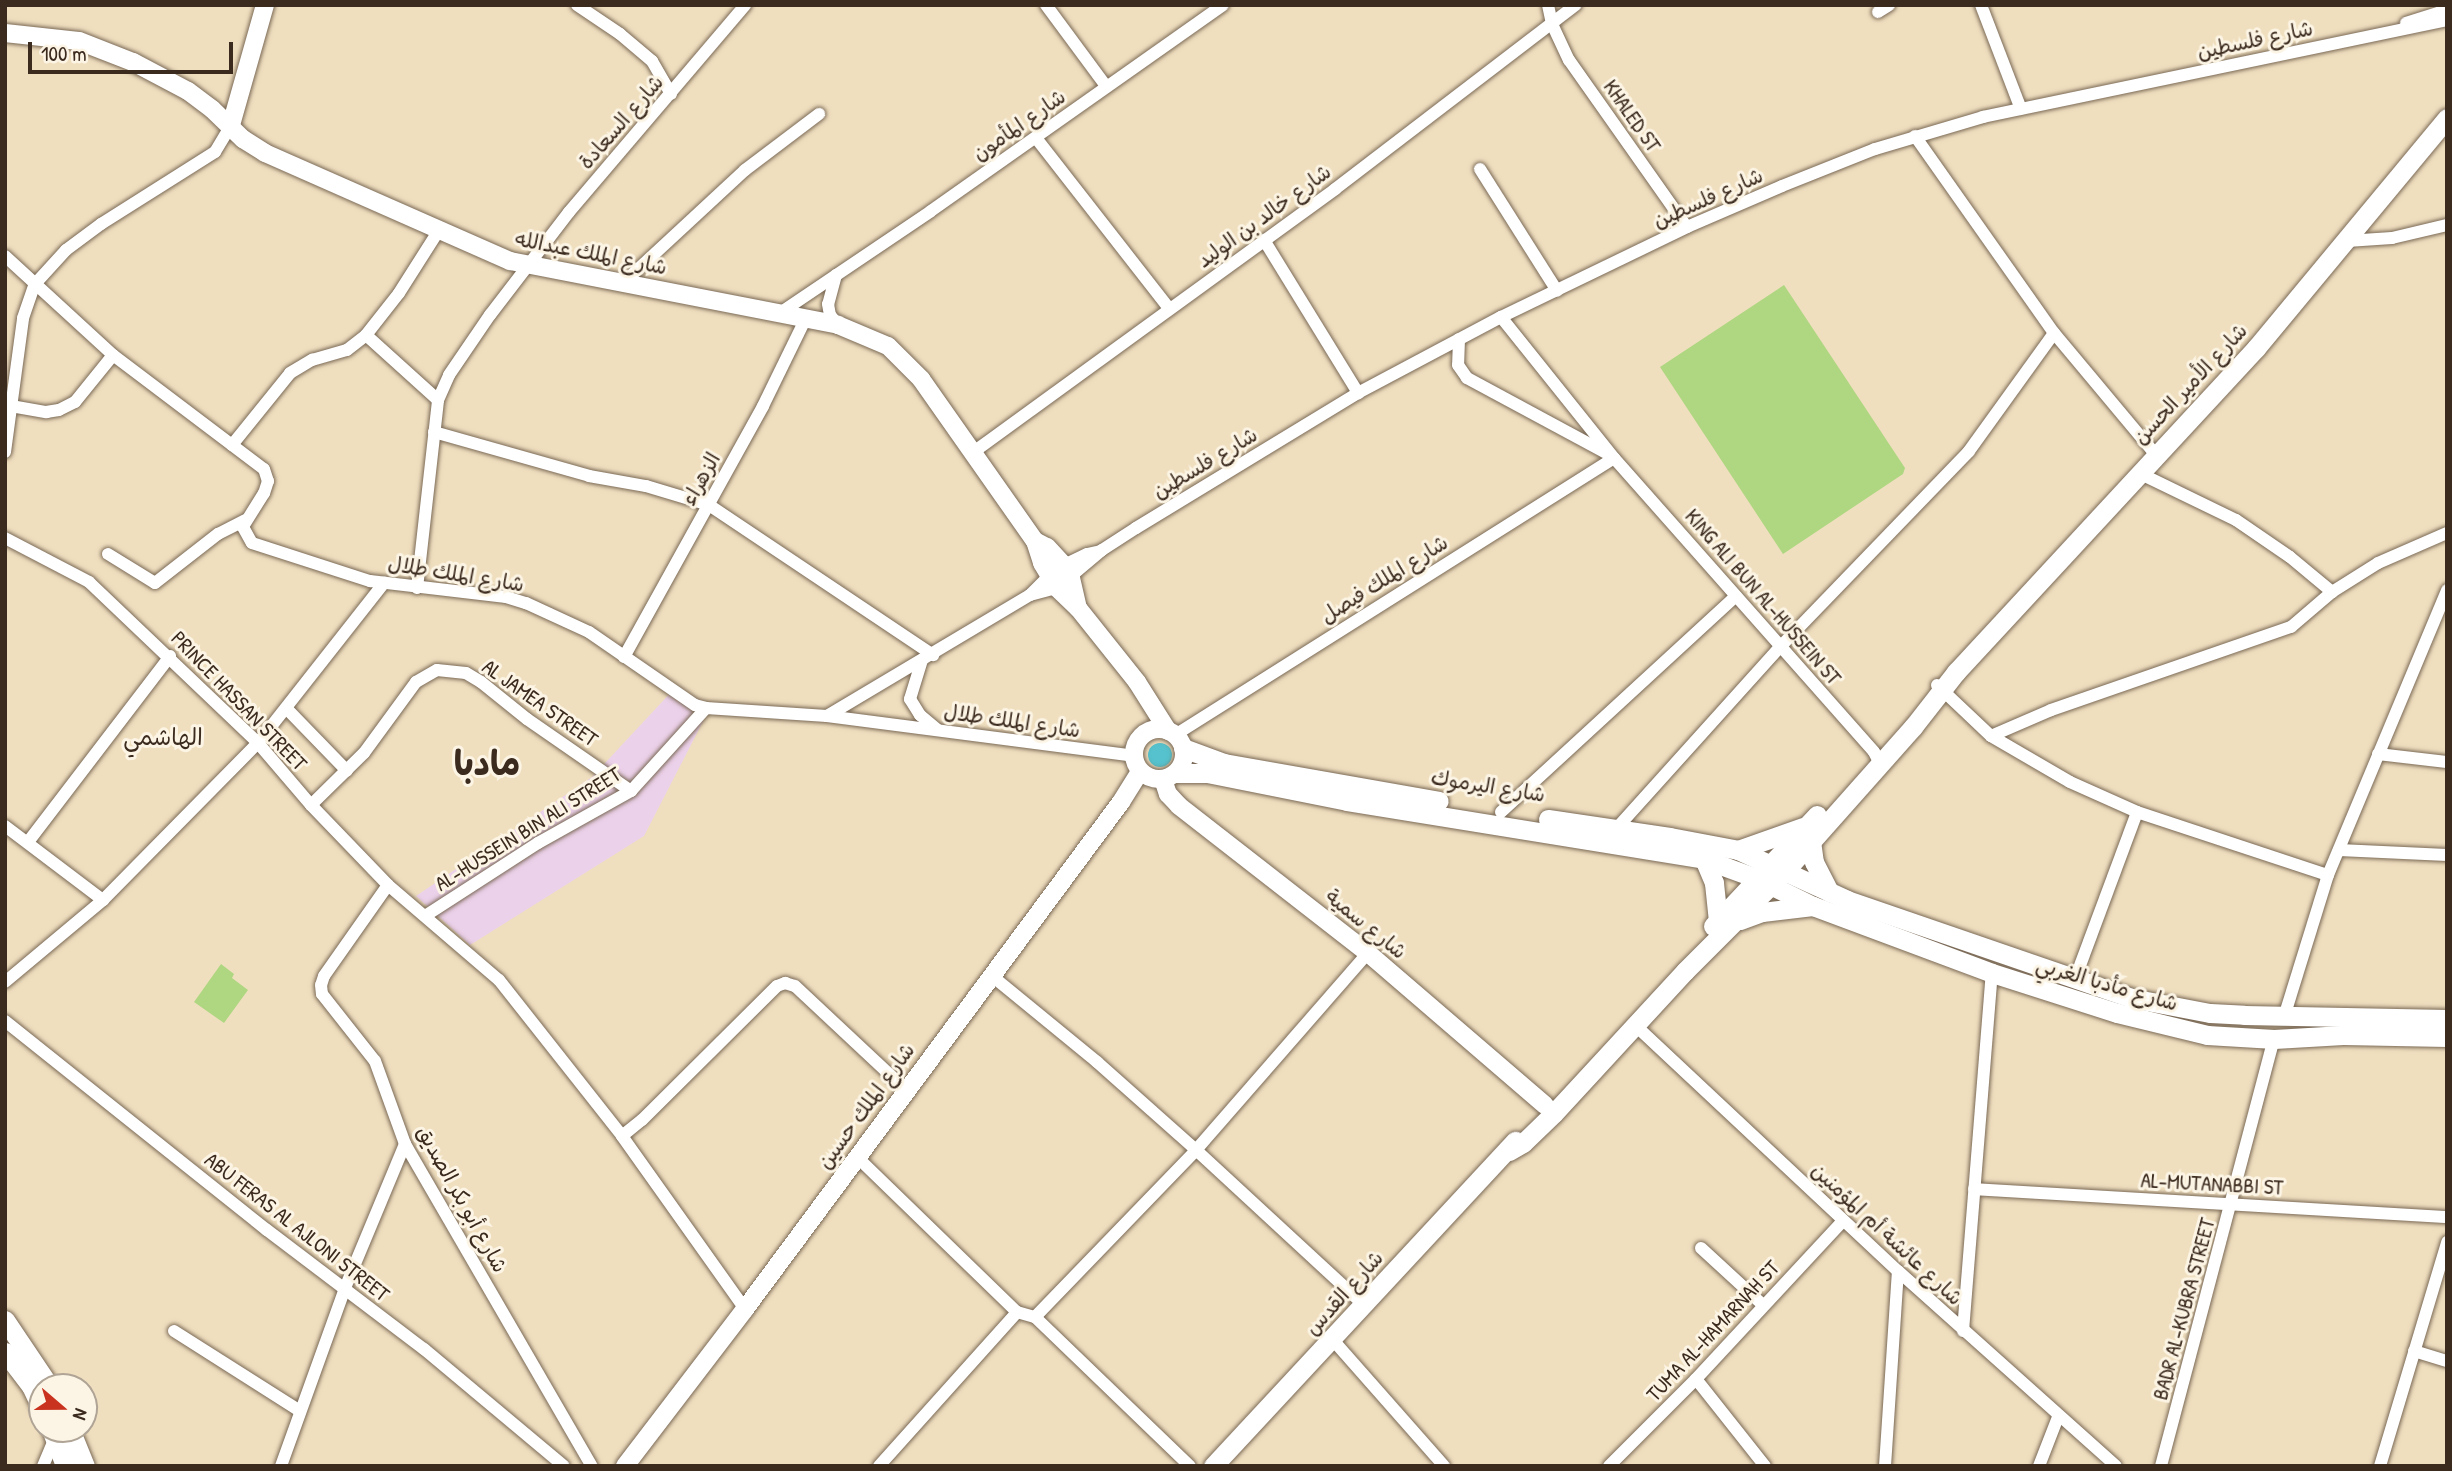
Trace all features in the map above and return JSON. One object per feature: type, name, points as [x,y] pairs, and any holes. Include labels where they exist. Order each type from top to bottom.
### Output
[{"type":"main road","points":[[230,125],[265,5]]},
{"type":"main road","name":"شارع الملك عبدالله","points":[[5,33],[57,37],[105,50],[188,91],[243,139],[265,153],[494,255],[528,266],[838,325],[888,346],[905,361],[1035,541],[1047,547],[1060,576]]},
{"type":"main road","name":"شارع الأمير الحسن","points":[[1771,874],[2256,348],[2447,118]]},
{"type":"main road","points":[[1060,576],[1078,608],[1149,699],[1175,738],[1183,762],[1170,776],[1150,777],[1137,763],[1139,741],[1144,735],[1160,730],[1175,738]]},
{"type":"main road","name":"شارع اليرموك","points":[[1175,738],[1224,763],[1738,850],[1771,874]]},
{"type":"main road","name":"شارع الملك حسين","points":[[625,1466],[745,1309],[1121,802],[1137,763]]},
{"type":"main road","name":"شارع اليرموك","points":[[1170,776],[1207,773],[1347,801],[1704,859],[1771,874]]},
{"type":"main road","name":"شارع سمية","points":[[1170,776],[1168,794],[1179,806],[1368,953],[1549,1109]]},
{"type":"main road","points":[[1738,850],[1810,833],[1814,862],[1829,892]]},
{"type":"main road","points":[[1704,859],[1725,921],[1762,912],[1813,906]]},
{"type":"main road","name":"شارع مأدبا الغربي","points":[[1771,874],[2131,998],[2186,1009],[2284,1017],[2447,1019]]},
{"type":"main road","name":"شارع مأدبا الغربي","points":[[1771,874],[1813,906],[1992,973],[2117,1013],[2207,1035],[2274,1039],[2343,1035],[2447,1037]]},
{"type":"main road","name":"شارع القدس","points":[[1213,1466],[1509,1151],[1523,1143],[1549,1109],[1771,874]]},
{"type":"main road","name":"شارع القدس","points":[[1549,1109],[1636,1026],[1651,1001]]},
{"type":"main road","points":[[5,1320],[41,1373]]},
{"type":"main road","points":[[5,1352],[28,1382]]},
{"type":"main road","points":[[61,1443],[65,1466]]},
{"type":"main road","points":[[67,1443],[85,1466]]},
{"type":"street","points":[[577,5],[620,34],[652,61],[671,94]]},
{"type":"street","name":"شارع السعادة","points":[[417,588],[438,400],[449,375],[569,212],[745,5]]},
{"type":"street","points":[[1046,5],[1107,86]]},
{"type":"street","name":"شارع المأمون","points":[[780,313],[1036,138],[1223,5]]},
{"type":"street","name":"KHALED ST","points":[[1548,5],[1552,23],[1569,60],[1687,227]]},
{"type":"street","name":"شارع خالد بن الوليد","points":[[972,453],[1264,240],[1576,5]]},
{"type":"street","points":[[1981,5],[2021,109]]},
{"type":"street","name":"شارع فلسطين","points":[[2389,30],[2447,10]]},
{"type":"street","name":"شارع فلسطين","points":[[827,716],[1030,595],[1358,393],[1501,317],[1687,227],[1819,171],[1915,136],[2021,109],[2447,20]]},
{"type":"street","points":[[623,283],[745,170],[819,114]]},
{"type":"street","points":[[5,452],[23,318],[35,284],[66,250],[101,224],[215,152],[230,125]]},
{"type":"street","points":[[1915,136],[2054,333],[2156,455]]},
{"type":"street","points":[[1036,138],[1169,308]]},
{"type":"street","points":[[1480,169],[1557,291]]},
{"type":"street","points":[[2347,241],[2392,238],[2447,225]]},
{"type":"street","points":[[232,444],[290,373],[312,360],[347,350],[366,335],[399,293],[439,230]]},
{"type":"street","points":[[1264,240],[1358,393]]},
{"type":"street","points":[[5,256],[113,355],[264,469],[268,481],[264,493],[245,520],[218,534],[155,583],[108,554]]},
{"type":"street","points":[[836,275],[828,304],[830,315],[838,325]]},
{"type":"street","name":"KING ALI BUN AL-HUSSEIN ST","points":[[1501,317],[1614,458],[1877,758]]},
{"type":"street","name":"الزهراء","points":[[624,657],[764,407],[806,318]]},
{"type":"street","points":[[1616,829],[1780,647],[1969,451],[2054,333]]},
{"type":"street","points":[[366,335],[438,400]]},
{"type":"street","points":[[1459,339],[1458,365],[1467,378],[1614,458]]},
{"type":"street","points":[[11,406],[46,412],[59,410],[75,402],[113,355]]},
{"type":"street","points":[[434,432],[589,476],[646,486],[709,505],[927,657],[911,699],[919,715],[938,731]]},
{"type":"street","name":"شارع الملك فيصل","points":[[1175,738],[1614,458]]},
{"type":"street","points":[[2139,473],[2236,520],[2290,557],[2332,592]]},
{"type":"street","name":"شارع الملك طلال","points":[[245,520],[244,534],[252,543],[384,583],[468,592],[526,603],[589,632],[695,705],[706,708],[827,716],[1137,763]]},
{"type":"street","points":[[1991,736],[2086,697],[2245,642],[2265,639],[2291,627],[2332,592],[2378,563],[2447,533]]},
{"type":"street","name":"PRINCE HASSAN STREET","points":[[5,538],[89,582],[170,656],[258,743],[311,805],[388,885],[499,980],[622,1136],[745,1309]]},
{"type":"street","points":[[5,982],[103,900],[258,743],[384,583]]},
{"type":"street","points":[[2284,1017],[2328,875],[2447,590]]},
{"type":"street","points":[[1501,812],[1736,596]]},
{"type":"street","points":[[28,842],[170,656]]},
{"type":"street","name":"AL JAMEA STREET","points":[[311,805],[374,741],[416,682],[437,670],[454,670],[481,682],[527,719],[631,791]]},
{"type":"street","points":[[1940,688],[1991,736],[2070,782],[2137,812],[2328,875]]},
{"type":"street","name":"AL-HUSSEIN BIN ALI STREET","points":[[425,916],[538,843],[631,791],[706,708]]},
{"type":"street","points":[[287,709],[347,771]]},
{"type":"street","points":[[2378,754],[2447,762]]},
{"type":"street","points":[[2074,979],[2137,812]]},
{"type":"street","points":[[5,826],[103,900]]},
{"type":"street","points":[[2339,850],[2447,855]]},
{"type":"street","name":"شارع أبو بكر الصديق","points":[[388,885],[321,985],[327,1002],[363,1042],[375,1061],[405,1144],[592,1466]]},
{"type":"street","points":[[1035,1317],[1196,1150],[1368,953]]},
{"type":"street","points":[[1964,1331],[1992,973]]},
{"type":"street","points":[[992,976],[1097,1062],[1363,1304]]},
{"type":"street","points":[[622,1136],[642,1120],[777,986],[785,983],[795,986],[906,1090]]},
{"type":"street","name":"ABU FERAS AL AJLONI STREET","points":[[5,1021],[267,1230],[424,1349],[564,1466]]},
{"type":"street","name":"شارع عائشة أم المؤمنين","points":[[1636,1026],[1843,1221],[2116,1466]]},
{"type":"street","name":"BADR AL-KUBRA STREET","points":[[2161,1466],[2274,1039]]},
{"type":"street","points":[[281,1466],[345,1288],[405,1144]]},
{"type":"street","points":[[857,1157],[1017,1312],[1035,1317],[1190,1466]]},
{"type":"street","name":"AL-MUTANABBI ST","points":[[1974,1189],[2447,1217]]},
{"type":"street","name":"TUMA AL-HAMARNAH ST","points":[[1609,1466],[1696,1379],[1843,1221]]},
{"type":"street","points":[[2380,1466],[2447,1242]]},
{"type":"street","points":[[1701,1248],[1763,1305]]},
{"type":"street","points":[[1885,1466],[1898,1271]]},
{"type":"street","points":[[879,1466],[1017,1312]]},
{"type":"street","points":[[174,1331],[300,1411]]},
{"type":"street","points":[[1333,1340],[1444,1466]]},
{"type":"street","points":[[2414,1351],[2447,1361]]},
{"type":"street","points":[[1696,1379],[1765,1466]]},
{"type":"street","points":[[2039,1466],[2058,1416]]},
{"type":"street","points":[[43,1466],[54,1443]]},
{"type":"shaded area","points":[[675,688],[711,706],[644,836],[470,945],[416,896],[592,777]]},
{"type":"green space","points":[[1784,285],[1905,468],[1903,474],[1783,554],[1660,367]]},
{"type":"green space","points":[[221,964],[234,974],[232,978],[248,990],[224,1023],[194,1002]]},
{"type":"water","points":[[1155,743],[1165,743],[1172,750],[1172,760],[1165,767],[1155,767],[1148,760],[1148,750]]},
{"type":"district","name":"الهاشمي","points":[[163,737]]},
{"type":"district","name":"مادبا","points":[[487,763]]}]
